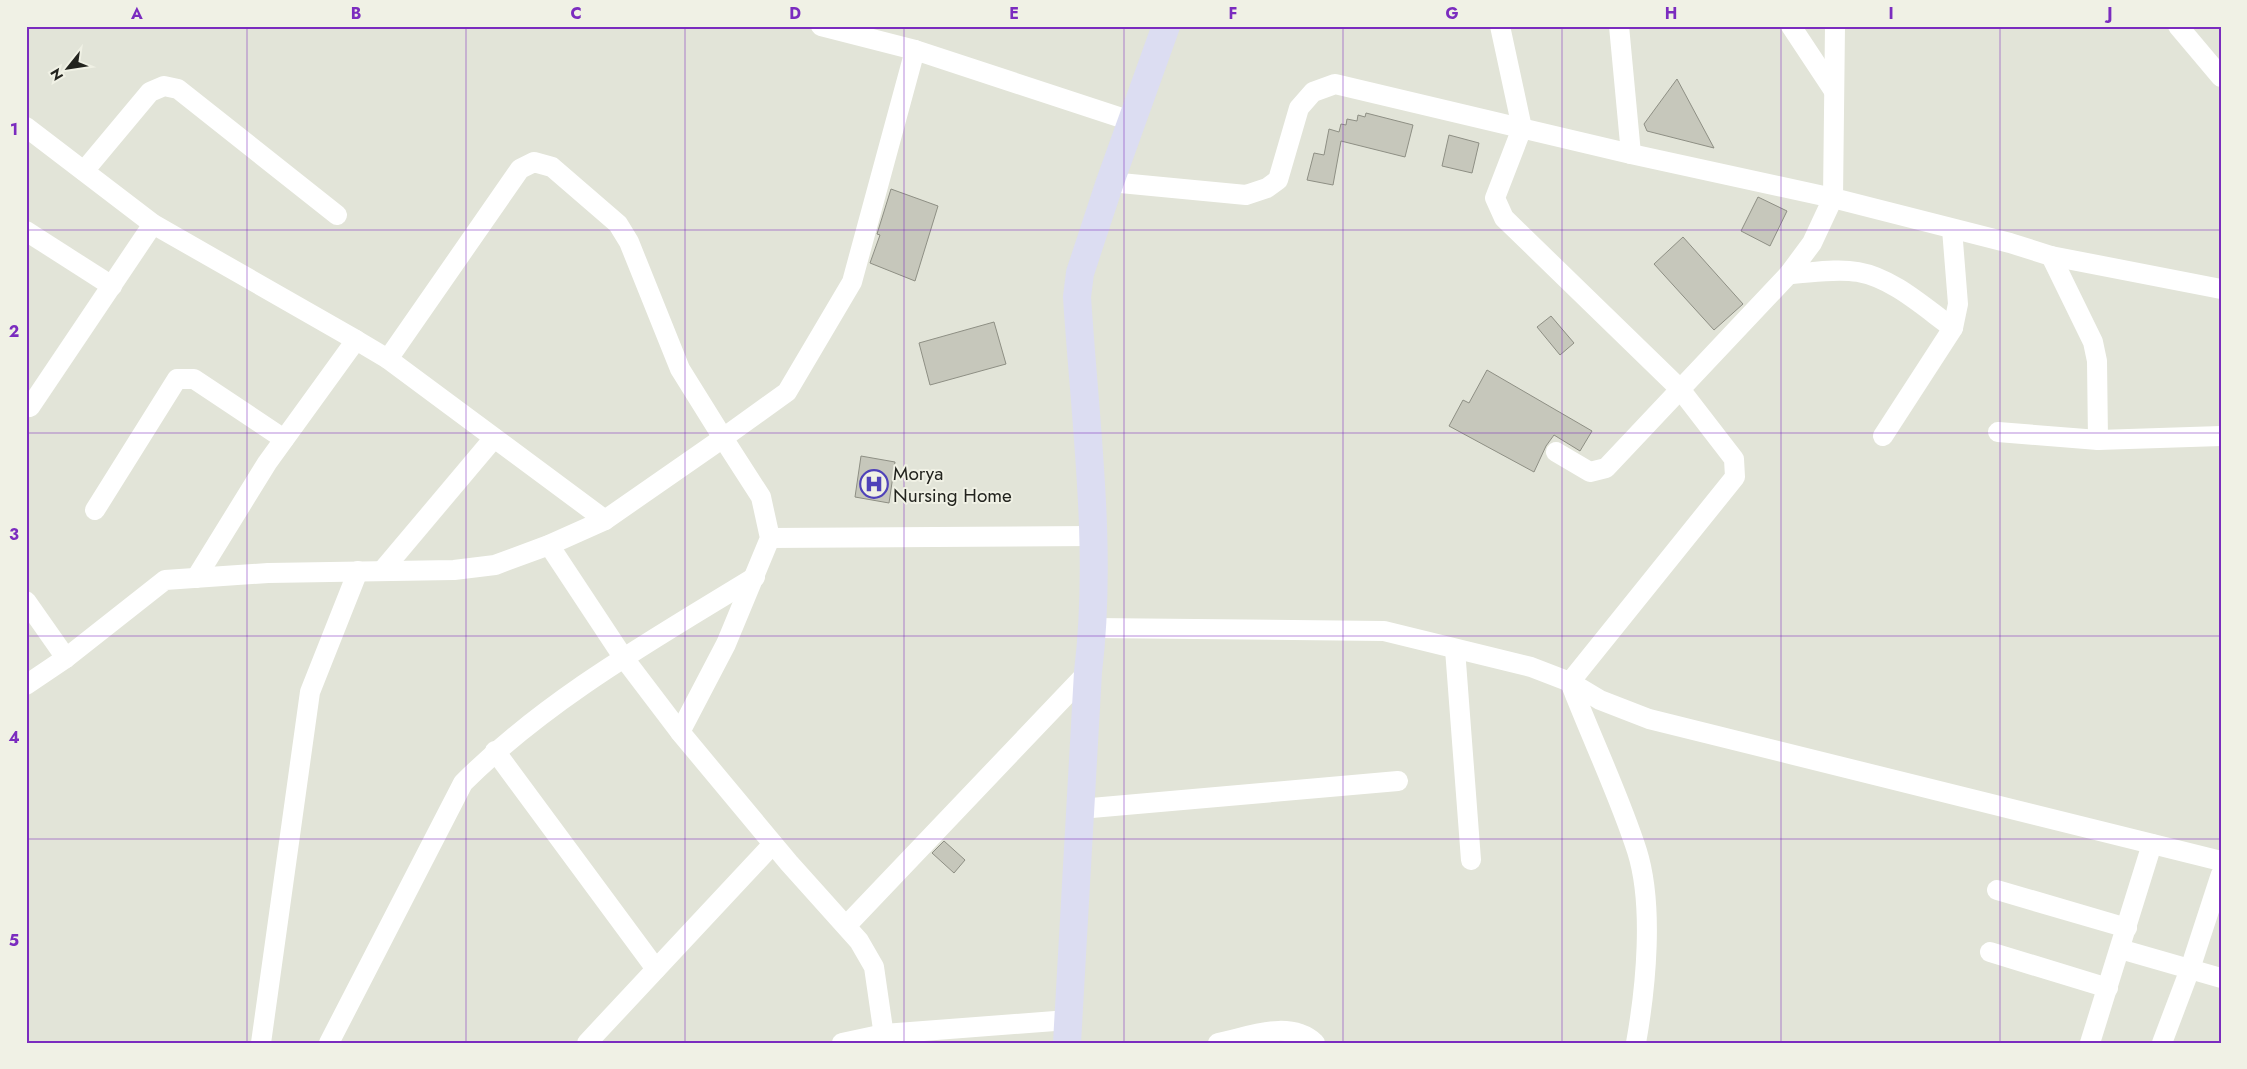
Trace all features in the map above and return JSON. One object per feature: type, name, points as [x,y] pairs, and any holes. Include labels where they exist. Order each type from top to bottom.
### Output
[{"type":"main road","points":[[1068,1031],[1088,672],[1094,628],[1093,536],[1077,297],[1080,273],[1131,121],[1166,26]]},
{"type":"street","points":[[820,26],[915,50],[1131,121]]},
{"type":"street","points":[[1500,26],[1522,128],[1495,198],[1504,218],[1680,390],[1734,458],[1735,477],[1570,682]]},
{"type":"street","points":[[1619,26],[1631,154]]},
{"type":"street","points":[[1791,26],[1834,91]]},
{"type":"street","points":[[1556,452],[1590,472],[1606,468],[1788,274],[1812,243],[1833,198],[1835,26]]},
{"type":"street","points":[[2178,26],[2221,77]]},
{"type":"street","points":[[26,685],[66,658],[144,594],[165,580],[268,573],[454,570],[495,564],[549,545],[605,520],[723,438],[787,392],[852,282],[915,50]]},
{"type":"street","points":[[1110,182],[1246,195],[1267,188],[1278,180],[1299,108],[1313,92],[1335,84],[1631,154],[1833,198],[2051,256],[2221,289]]},
{"type":"street","points":[[84,171],[150,92],[164,86],[178,89],[337,215]]},
{"type":"street","points":[[26,127],[153,224],[388,359],[605,520]]},
{"type":"street","points":[[388,359],[520,169],[534,162],[552,167],[618,224],[629,242],[680,369],[761,497],[770,538],[756,577],[726,644],[680,732]]},
{"type":"street","points":[[28,407],[153,224]]},
{"type":"street","points":[[1883,436],[1953,328],[1958,304],[1952,229]]},
{"type":"street","points":[[26,231],[112,286]]},
{"type":"street","points":[[2051,256],[2093,342],[2097,360],[2098,440]]},
{"type":"street","points":[[1788,274],[1856,271],[1874,276],[1953,328]]},
{"type":"street","points":[[196,578],[284,439],[356,340]]},
{"type":"street","points":[[95,510],[177,379],[194,378],[284,439]]},
{"type":"street","points":[[1998,432],[2098,440],[2221,436]]},
{"type":"street","points":[[382,571],[494,438]]},
{"type":"street","points":[[770,538],[1093,536]]},
{"type":"street","points":[[549,545],[624,657],[680,732],[859,941],[874,967],[884,1039]]},
{"type":"street","points":[[261,1043],[310,692],[358,571]]},
{"type":"street","points":[[329,1043],[463,783],[495,751],[624,657],[756,577]]},
{"type":"street","points":[[26,601],[66,658]]},
{"type":"street","points":[[1094,628],[1384,631],[1531,667],[1570,682],[1600,700],[1649,719],[2221,860]]},
{"type":"street","points":[[1455,649],[1471,860]]},
{"type":"street","points":[[846,926],[1088,672]]},
{"type":"street","points":[[1570,682],[1639,861],[1646,907],[1646,942],[1636,1043]]},
{"type":"street","points":[[495,751],[656,970]]},
{"type":"street","points":[[1080,809],[1398,781]]},
{"type":"street","points":[[587,1043],[774,844]]},
{"type":"street","points":[[2090,1043],[2152,844]]},
{"type":"street","points":[[2162,1043],[2190,969],[2221,874]]},
{"type":"street","points":[[1997,890],[2127,928]]},
{"type":"street","points":[[2120,949],[2221,978]]},
{"type":"street","points":[[1990,952],[2108,988]]},
{"type":"street","points":[[1218,1043],[1248,1040],[1286,1029],[1301,1033],[1318,1041]]},
{"type":"street","points":[[842,1043],[884,1039],[1068,1031]]},
{"type":"building","points":[[1677,79],[1714,148],[1647,131],[1644,124]]},
{"type":"building","points":[[1366,113],[1413,125],[1405,157],[1341,141],[1333,185],[1307,180],[1314,153],[1324,155],[1329,129],[1339,132],[1341,124],[1346,125],[1347,119],[1357,121],[1358,115],[1365,117]]},
{"type":"building","points":[[1449,135],[1479,143],[1472,173],[1442,166]]},
{"type":"building","points":[[891,189],[938,206],[915,281],[870,263],[880,235],[877,234]]},
{"type":"building","points":[[1758,197],[1787,211],[1770,246],[1741,231]]},
{"type":"building","points":[[1683,237],[1743,304],[1714,330],[1654,264]]},
{"type":"building","points":[[1551,316],[1574,343],[1560,355],[1537,327]]},
{"type":"building","points":[[994,322],[1006,364],[930,385],[919,343]]},
{"type":"building","points":[[1487,370],[1592,431],[1580,451],[1554,435],[1546,446],[1534,472],[1449,426],[1463,400],[1469,403]]},
{"type":"building","points":[[861,456],[895,462],[889,503],[855,497]]},
{"type":"building","points":[[944,841],[965,860],[954,873],[932,853]]},
{"type":"place","name":"Morya Nursing Home","points":[[874,484]]}]
